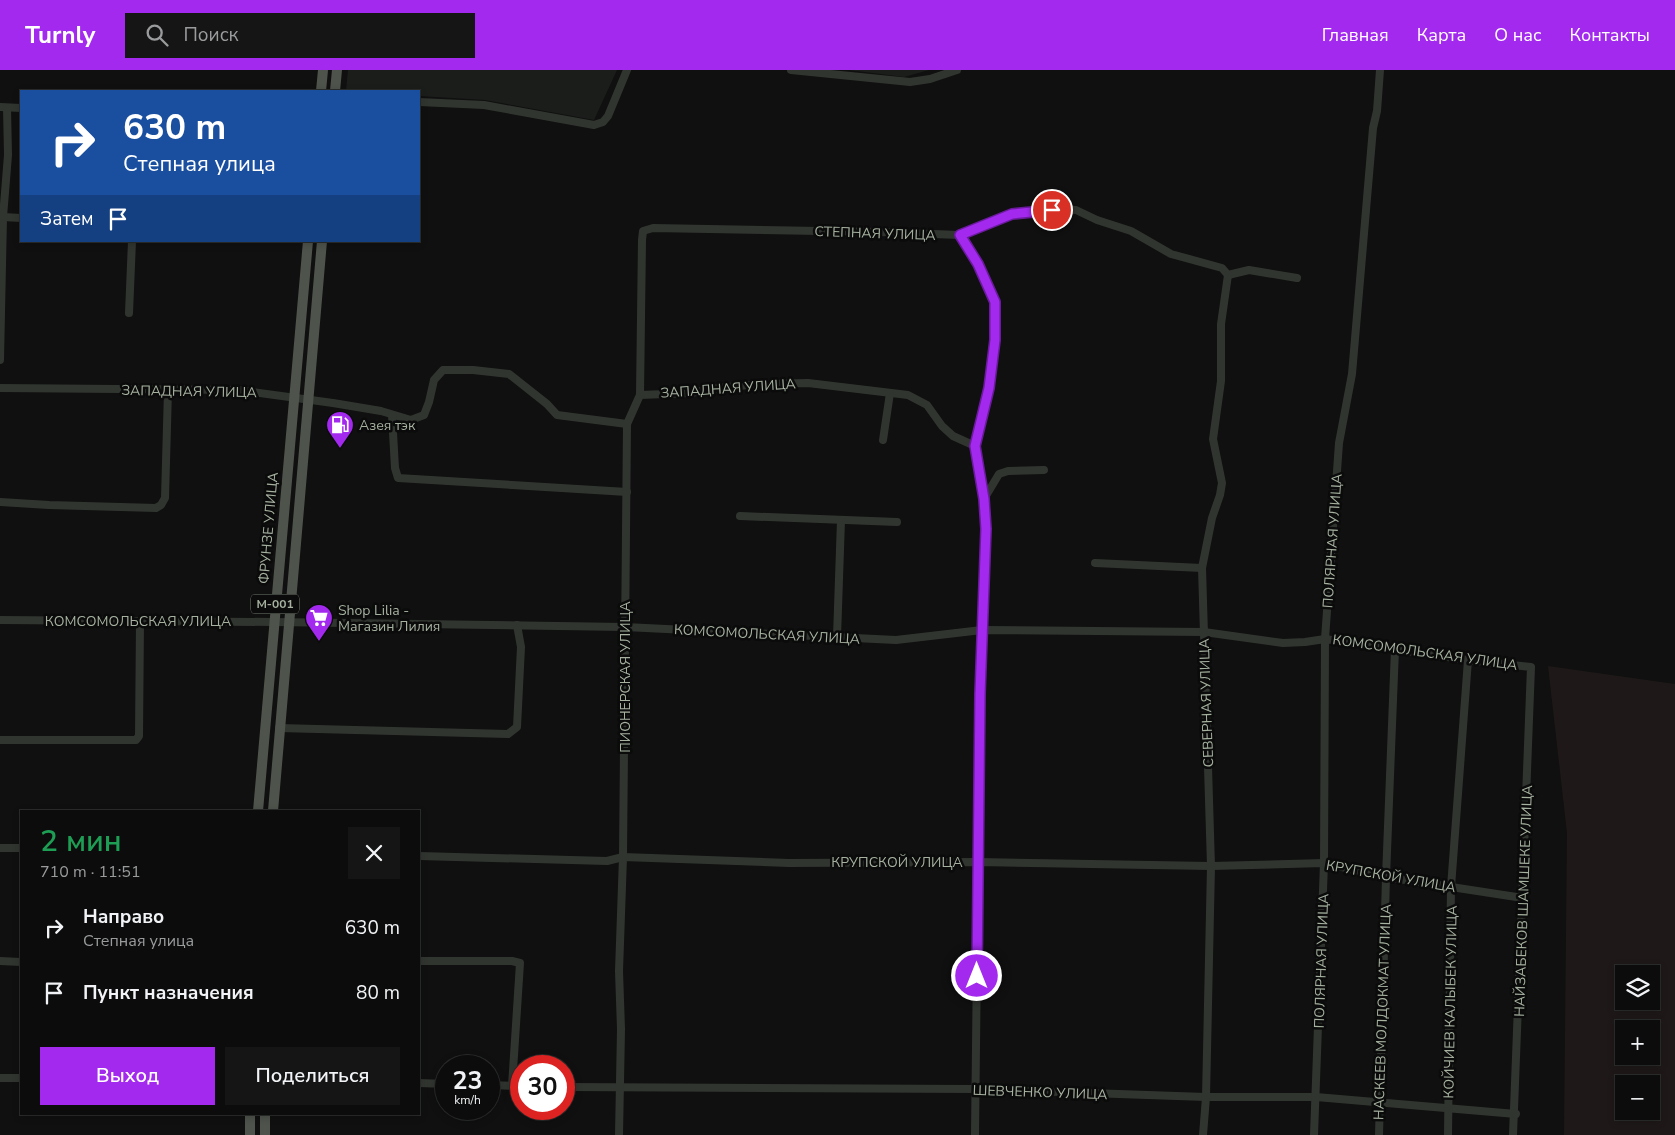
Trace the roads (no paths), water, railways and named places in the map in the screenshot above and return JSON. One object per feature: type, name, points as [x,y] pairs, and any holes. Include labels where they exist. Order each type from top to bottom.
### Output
[{"type":"main road","points":[[321,90],[323,70]]},
{"type":"main road","points":[[335,90],[337,70]]},
{"type":"main road","name":"M-001","points":[[293,397],[308,242]]},
{"type":"main road","name":"M-001","points":[[308,399],[322,242]]},
{"type":"main road","name":"ФРУНЗЕ УЛИЦА","points":[[258,810],[293,397]]},
{"type":"main road","name":"ФРУНЗЕ УЛИЦА","points":[[273,810],[308,399]]},
{"type":"main road","points":[[250,1115],[250,1135]]},
{"type":"main road","points":[[265,1115],[265,1135]]},
{"type":"street","points":[[420,102],[484,105],[594,124],[603,122],[608,116],[626,70]]},
{"type":"street","points":[[791,70],[910,82],[930,79],[957,70]]},
{"type":"street","name":"ПОЛЯРНАЯ УЛИЦА","points":[[1314,1135],[1324,863],[1325,639],[1339,443],[1352,374],[1372,128],[1377,111],[1380,70]]},
{"type":"street","points":[[0,360],[3,217],[8,155],[4,108],[20,108]]},
{"type":"street","name":"СТЕПНАЯ УЛИЦА","points":[[652,228],[960,235],[1012,214],[1076,210],[1131,232],[1171,254],[1222,268],[1228,275]]},
{"type":"street","points":[[3,217],[20,218]]},
{"type":"street","name":"ПИОНЕРСКАЯ УЛИЦА","points":[[619,1135],[620,971],[624,857],[627,424],[640,394],[642,240],[643,231],[652,228]]},
{"type":"street","points":[[960,235],[978,264],[995,302],[995,340],[989,388],[975,446],[984,499],[986,529],[980,694],[975,1135]]},
{"type":"street","points":[[129,313],[132,242]]},
{"type":"street","points":[[1228,275],[1249,270],[1297,278]]},
{"type":"street","name":"СЕВЕРНАЯ УЛИЦА","points":[[1203,1135],[1206,1097],[1211,866],[1202,568],[1212,518],[1220,496],[1222,483],[1213,439],[1221,381],[1221,324],[1228,275]]},
{"type":"street","name":"ЗАПАДНАЯ УЛИЦА","points":[[0,388],[238,390],[380,411],[411,420],[424,414],[434,380],[443,370],[473,370],[509,374],[547,404],[557,415],[627,424]]},
{"type":"street","name":"ЗАПАДНАЯ УЛИЦА","points":[[640,394],[692,393],[717,388],[760,384],[808,383],[908,395],[927,405],[942,426],[952,436],[975,446]]},
{"type":"street","points":[[0,502],[49,506],[156,508],[161,505],[165,498],[168,390]]},
{"type":"street","points":[[883,440],[890,393]]},
{"type":"street","points":[[392,415],[395,468],[398,478],[627,492]]},
{"type":"street","points":[[984,499],[999,474],[1008,471],[1044,470]]},
{"type":"street","points":[[740,516],[897,522]]},
{"type":"street","points":[[837,637],[841,520]]},
{"type":"street","points":[[1095,563],[1202,568]]},
{"type":"street","name":"КОМСОМОЛЬСКАЯ УЛИЦА","points":[[0,620],[625,627],[896,640],[982,630],[1204,632],[1283,643],[1325,639],[1468,660],[1531,667]]},
{"type":"street","points":[[0,740],[136,740],[139,736],[140,622]]},
{"type":"street","points":[[279,728],[508,734],[517,727],[521,647],[517,625]]},
{"type":"street","name":"НАСКЕЕВ МОЛДОКМАТ УЛИЦА","points":[[1379,1135],[1386,877],[1395,650]]},
{"type":"street","name":"КОЙЧИЕВ КАЛЫБЕК УЛИЦА","points":[[1448,1135],[1451,887],[1468,660]]},
{"type":"street","name":"НАЙЗАБЕКОВ ШАМШЕКЕ УЛИЦА","points":[[1513,1135],[1531,667]]},
{"type":"street","points":[[0,848],[20,848]]},
{"type":"street","name":"КРУПСКОЙ УЛИЦА","points":[[420,856],[608,861],[624,857],[789,863],[978,862],[1211,866],[1324,863],[1386,877],[1523,898]]},
{"type":"street","points":[[0,961],[20,962]]},
{"type":"street","points":[[420,962],[512,961],[520,963],[514,1055]]},
{"type":"street","points":[[0,1078],[20,1078]]},
{"type":"street","points":[[420,1083],[435,1084]]},
{"type":"street","name":"ШЕВЧЕНКО УЛИЦА","points":[[575,1087],[976,1089],[1206,1097],[1316,1097],[1515,1114]]},
{"type":"place","name":"Азея тэк","points":[[340,449]]},
{"type":"place","name":"Shop Lilia - Магазин Лилия","points":[[319,642]]}]
